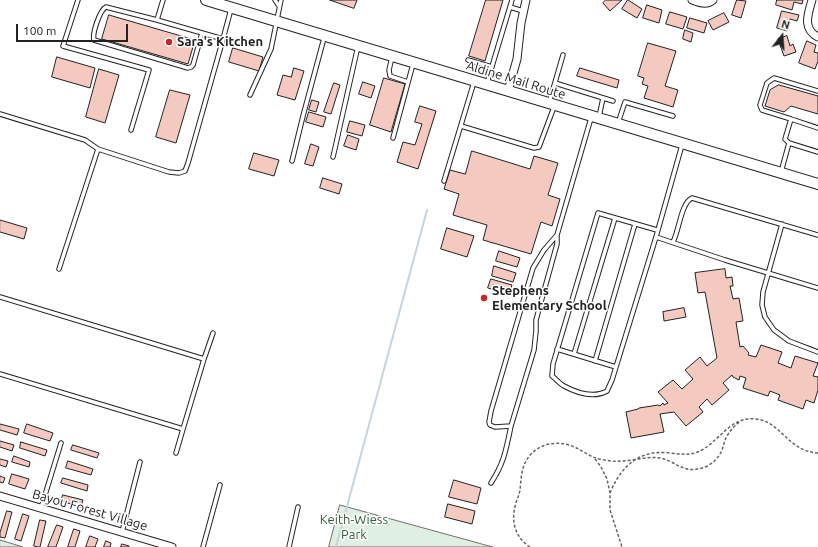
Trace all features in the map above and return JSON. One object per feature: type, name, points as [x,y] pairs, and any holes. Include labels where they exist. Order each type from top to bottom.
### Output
[{"type":"main road","name":"Aldine Mail Route","points":[[207,0],[818,184]]},
{"type":"street","points":[[508,91],[517,59],[523,11],[526,0]]},
{"type":"street","points":[[692,0],[704,4],[713,0]]},
{"type":"street","points":[[812,0],[807,18],[808,26],[811,32],[818,37]]},
{"type":"street","name":"Bayou Forest Village","points":[[0,496],[172,547]]},
{"type":"lane","points":[[78,0],[63,46],[149,70],[131,130]]},
{"type":"lane","points":[[157,20],[163,0]]},
{"type":"lane","points":[[275,0],[279,6]]},
{"type":"lane","points":[[250,96],[271,49],[281,0]]},
{"type":"lane","points":[[486,84],[512,0]]},
{"type":"lane","points":[[202,33],[191,68],[94,40],[94,34],[102,10],[106,6],[157,20],[223,39]]},
{"type":"lane","points":[[510,7],[523,11]]},
{"type":"lane","points":[[0,114],[85,140],[98,149],[169,172],[179,173],[185,170],[188,163],[232,8]]},
{"type":"lane","points":[[292,160],[325,36]]},
{"type":"lane","points":[[333,157],[358,45]]},
{"type":"lane","points":[[461,126],[534,148],[539,148],[552,104],[555,83],[563,55]]},
{"type":"lane","points":[[392,56],[389,70],[390,76],[408,82]]},
{"type":"lane","points":[[468,60],[492,67]]},
{"type":"lane","points":[[393,138],[414,62]]},
{"type":"lane","points":[[818,91],[774,78],[767,83],[760,104],[762,110],[818,128]]},
{"type":"lane","points":[[444,181],[475,81]]},
{"type":"lane","points":[[555,83],[613,101]]},
{"type":"lane","points":[[490,483],[499,470],[507,450],[511,426],[534,350],[538,310],[557,244],[557,235],[595,118],[603,98]]},
{"type":"lane","points":[[618,124],[625,102],[673,116]]},
{"type":"lane","points":[[791,120],[786,139],[789,143],[818,152]]},
{"type":"lane","points":[[780,173],[789,143]]},
{"type":"lane","points":[[657,230],[598,213],[552,364],[552,376],[563,386],[594,395],[602,394],[607,391],[616,367],[656,237],[682,144]]},
{"type":"lane","points":[[59,269],[98,149]]},
{"type":"lane","points":[[673,242],[677,236],[686,203],[692,198],[818,235]]},
{"type":"lane","points":[[574,354],[615,218]]},
{"type":"lane","points":[[595,361],[635,224]]},
{"type":"lane","points":[[782,224],[763,292],[762,305],[765,317],[774,330],[789,340],[818,352]]},
{"type":"lane","points":[[511,426],[495,427],[490,425],[489,422],[491,411],[535,263],[557,235]]},
{"type":"lane","points":[[656,237],[818,288]]},
{"type":"lane","points":[[0,297],[204,359]]},
{"type":"lane","points":[[176,453],[213,333]]},
{"type":"lane","points":[[557,349],[616,367]]},
{"type":"lane","points":[[0,374],[183,429]]},
{"type":"lane","points":[[41,508],[61,443]]},
{"type":"lane","points":[[122,532],[140,462]]},
{"type":"lane","points":[[202,547],[220,485]]},
{"type":"lane","points":[[288,547],[298,508]]},
{"type":"path","points":[[610,493],[621,473],[635,459],[659,452],[684,455],[699,451],[712,444],[728,427],[742,420],[752,418],[768,422],[777,428],[796,446],[818,453]]},
{"type":"path","points":[[594,458],[619,461],[656,457],[667,460],[684,469],[692,470],[702,468],[716,460],[722,450],[729,432],[742,420]]},
{"type":"path","points":[[530,547],[515,530],[513,518],[520,491],[523,468],[528,458],[540,447],[555,443],[562,443],[576,447],[594,458],[604,472],[610,493],[610,510],[622,547]]},
{"type":"green space","name":"Keith-Wiess Park","points":[[340,505],[489,546],[493,547],[329,547]]},
{"type":"green space","points":[[0,540],[23,547],[0,547]]},
{"type":"building","points":[[330,0],[357,0],[354,8]]},
{"type":"building","points":[[486,0],[503,0],[485,61],[469,56]]},
{"type":"building","points":[[606,0],[622,0],[610,11],[603,3]]},
{"type":"building","points":[[628,0],[642,9],[637,18],[622,9]]},
{"type":"building","points":[[737,0],[746,1],[741,18],[732,15]]},
{"type":"building","points":[[777,0],[803,0],[802,4],[794,2],[792,10],[776,5]]},
{"type":"building","points":[[647,5],[662,10],[659,23],[643,18]]},
{"type":"building","points":[[782,11],[799,15],[797,21],[790,19],[787,31],[777,28]]},
{"type":"building","points":[[670,12],[687,17],[683,29],[666,24]]},
{"type":"building","points":[[724,13],[729,22],[713,30],[708,21]]},
{"type":"building","points":[[109,15],[195,40],[188,64],[102,39]]},
{"type":"building","points":[[690,18],[707,23],[704,33],[687,28]]},
{"type":"building","points":[[685,30],[693,33],[691,42],[683,39]]},
{"type":"building","points":[[787,36],[790,46],[793,44],[796,52],[784,56],[778,39]]},
{"type":"building","points":[[807,41],[816,45],[814,52],[818,53],[818,61],[815,69],[799,63]]},
{"type":"building","points":[[648,43],[676,51],[665,86],[678,90],[673,107],[644,98],[648,86],[642,84],[644,78],[638,76]]},
{"type":"building","points":[[233,48],[263,57],[259,71],[229,62]]},
{"type":"building","points":[[57,57],[95,68],[90,88],[52,77]]},
{"type":"building","points":[[294,68],[304,71],[295,100],[277,95],[283,75],[291,77]]},
{"type":"building","points":[[580,68],[619,80],[617,88],[577,76]]},
{"type":"building","points":[[99,69],[119,75],[105,123],[86,117]]},
{"type":"building","points":[[384,78],[405,84],[391,132],[370,125]]},
{"type":"building","points":[[363,82],[375,86],[371,98],[359,94]]},
{"type":"building","points":[[334,83],[340,85],[331,114],[324,112]]},
{"type":"building","points":[[779,85],[818,96],[818,114],[791,106],[784,112],[765,106],[770,90]]},
{"type":"building","points":[[170,90],[190,95],[176,143],[156,137]]},
{"type":"building","points":[[312,100],[319,102],[316,112],[309,110]]},
{"type":"building","points":[[420,106],[436,111],[418,169],[397,162],[403,142],[415,145],[422,124],[415,122]]},
{"type":"building","points":[[309,112],[326,117],[323,127],[306,122]]},
{"type":"building","points":[[350,121],[365,125],[362,136],[347,132]]},
{"type":"building","points":[[348,135],[359,139],[356,150],[344,146]]},
{"type":"building","points":[[311,144],[319,147],[313,166],[305,164]]},
{"type":"building","points":[[472,151],[530,169],[534,156],[558,163],[548,195],[560,199],[552,226],[541,222],[531,254],[483,240],[487,225],[453,215],[459,194],[444,189],[450,170],[465,174]]},
{"type":"building","points":[[254,153],[279,160],[274,176],[249,169]]},
{"type":"building","points":[[323,178],[342,184],[339,194],[320,188]]},
{"type":"building","points":[[0,220],[27,228],[24,239],[0,232]]},
{"type":"building","points":[[447,228],[474,236],[467,257],[441,249]]},
{"type":"building","points":[[499,251],[520,258],[517,267],[496,261]]},
{"type":"building","points":[[494,266],[516,273],[513,282],[492,276]]},
{"type":"building","points":[[725,269],[726,278],[732,277],[733,286],[730,286],[733,299],[739,298],[743,321],[736,322],[740,347],[743,346],[749,353],[748,355],[756,357],[761,345],[782,352],[778,363],[791,368],[795,356],[818,363],[813,376],[818,377],[818,390],[814,403],[806,400],[803,409],[778,400],[780,395],[770,391],[768,396],[743,388],[746,378],[740,376],[739,380],[732,375],[723,383],[729,390],[712,405],[707,399],[699,407],[703,412],[686,426],[674,412],[660,414],[664,432],[631,438],[626,412],[639,408],[660,406],[663,403],[664,405],[668,403],[658,392],[673,380],[682,389],[693,379],[685,370],[700,357],[707,366],[717,358],[705,292],[698,293],[695,273]]},
{"type":"building","points":[[491,279],[512,285],[509,295],[488,288]]},
{"type":"building","points":[[684,308],[686,317],[664,321],[663,312]]},
{"type":"building","points":[[0,424],[19,429],[17,435],[0,430]]},
{"type":"building","points":[[27,424],[53,433],[50,441],[24,433]]},
{"type":"building","points":[[0,441],[14,445],[12,451],[0,447]]},
{"type":"building","points":[[21,442],[47,450],[45,456],[20,448]]},
{"type":"building","points":[[73,445],[99,453],[97,458],[71,450]]},
{"type":"building","points":[[14,456],[30,462],[29,467],[12,462]]},
{"type":"building","points":[[0,459],[8,461],[6,467],[0,465]]},
{"type":"building","points":[[68,461],[93,469],[91,475],[66,468]]},
{"type":"building","points":[[12,474],[29,479],[25,489],[9,484]]},
{"type":"building","points":[[0,476],[5,478],[3,483],[0,482]]},
{"type":"building","points":[[63,478],[88,485],[87,491],[61,483]]},
{"type":"building","points":[[454,480],[481,488],[477,504],[449,497]]},
{"type":"building","points":[[63,495],[83,500],[81,507],[61,501]]},
{"type":"building","points":[[448,504],[475,511],[472,524],[445,517]]},
{"type":"building","points":[[7,511],[12,512],[5,538],[0,537],[0,533]]},
{"type":"building","points":[[23,514],[29,516],[21,541],[15,539]]},
{"type":"building","points":[[40,520],[46,521],[40,547],[38,547],[34,546]]},
{"type":"building","points":[[57,525],[63,527],[56,547],[48,547]]},
{"type":"building","points":[[74,529],[80,531],[75,547],[68,547]]},
{"type":"building","points":[[90,536],[98,539],[95,547],[86,547]]},
{"type":"building","points":[[106,541],[111,543],[110,547],[104,547]]},
{"type":"building","points":[[122,544],[129,546],[129,547],[121,547]]},
{"type":"waterway","points":[[336,547],[427,210]]},
{"type":"place","name":"Sara's Kitchen","points":[[169,42]]},
{"type":"place","name":"Stephens Elementary School","points":[[484,298]]}]
